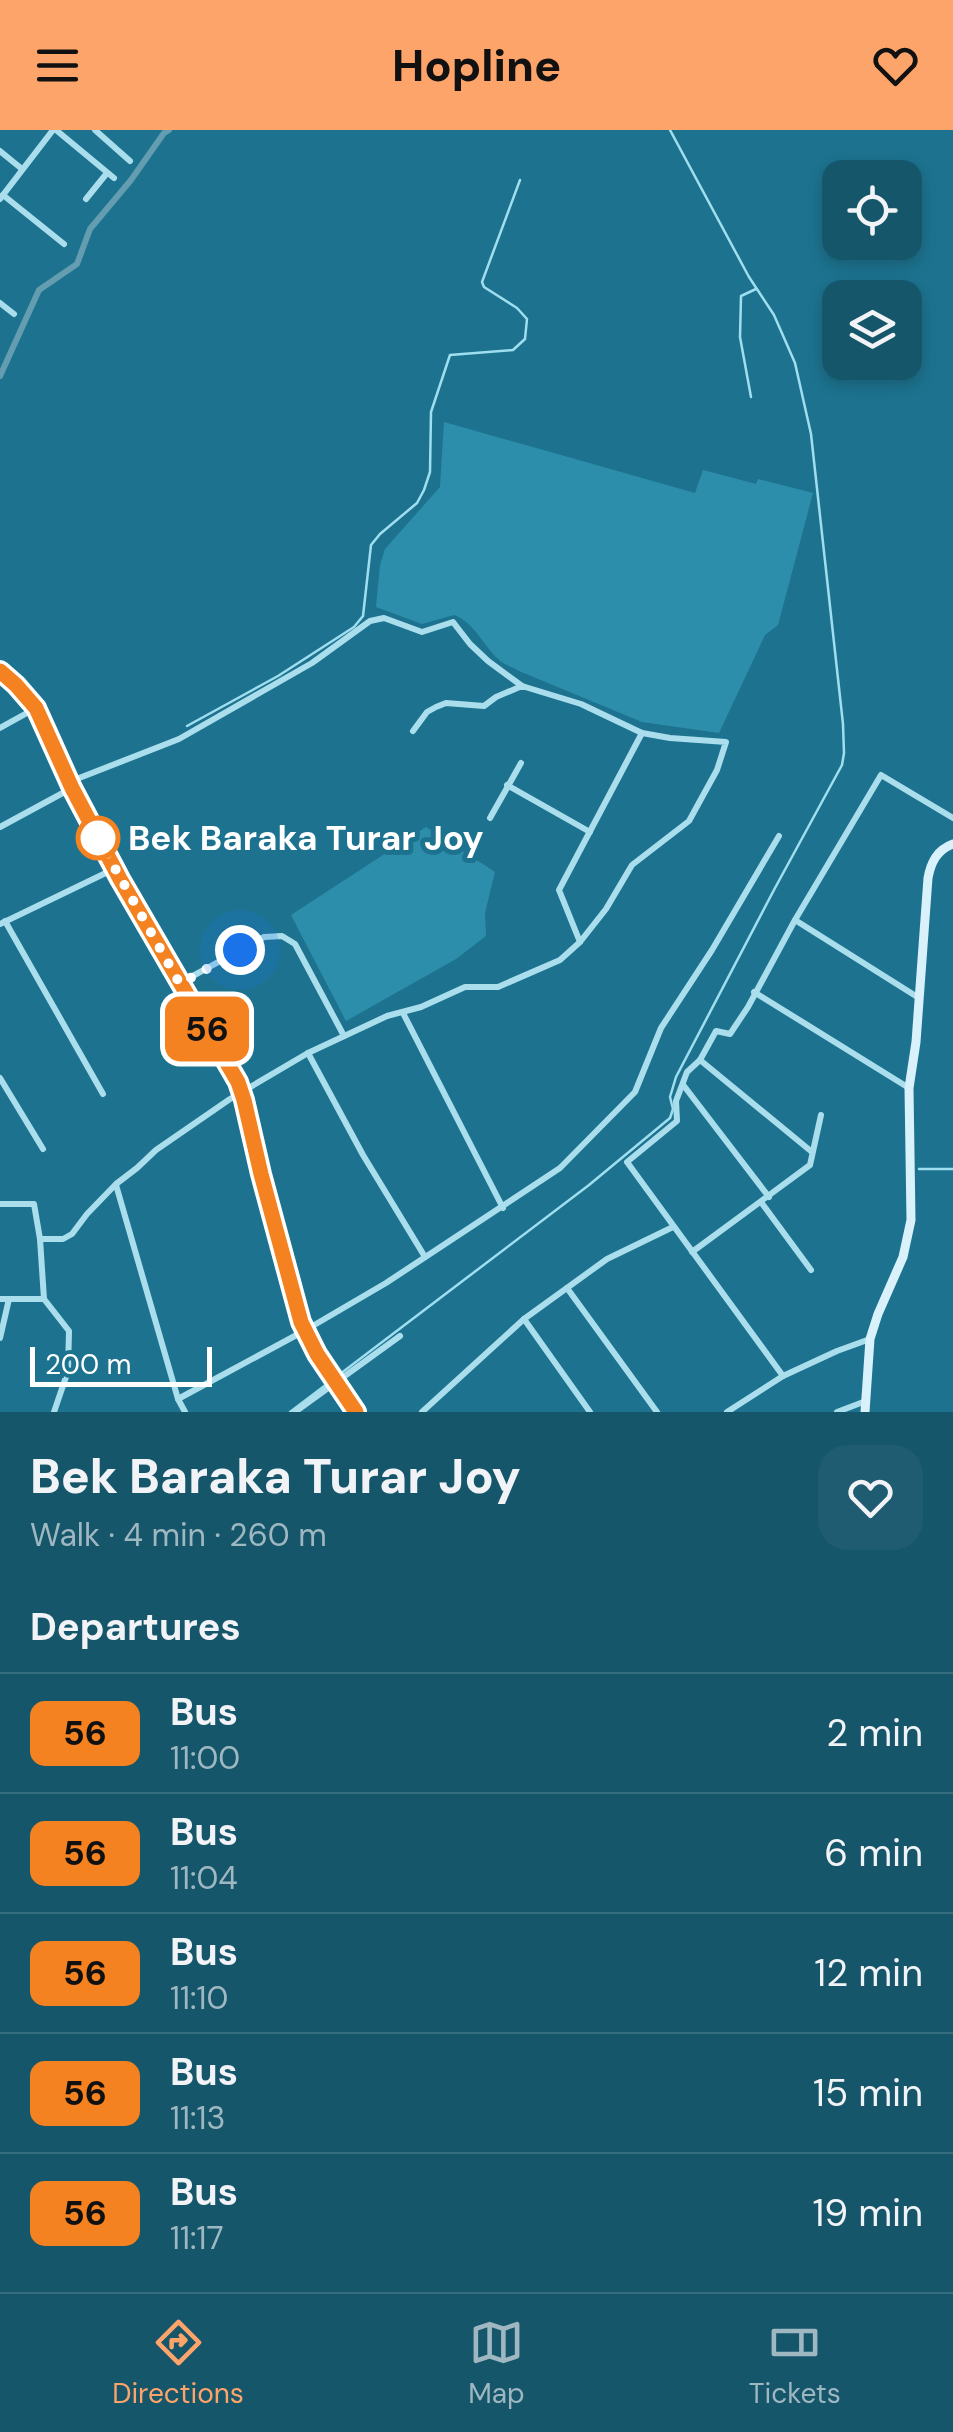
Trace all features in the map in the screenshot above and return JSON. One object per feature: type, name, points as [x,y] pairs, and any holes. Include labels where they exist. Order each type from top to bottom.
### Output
[{"type":"main road","points":[[0,671],[36,708],[114,869],[242,1092],[304,1331],[356,1412]]},
{"type":"main road","points":[[866,1407],[870,1339],[909,1232],[909,1088],[930,868],[941,850],[953,844]]},
{"type":"street","points":[[64,244],[2,197],[54,130],[111,175],[86,199]]},
{"type":"street","points":[[95,130],[130,162]]},
{"type":"street","points":[[0,151],[22,169]]},
{"type":"street","points":[[0,302],[14,314]]},
{"type":"street","points":[[0,827],[71,785],[180,739],[312,663],[377,618],[422,632],[453,622],[488,661],[522,686],[581,704],[642,733],[726,742],[717,770],[689,822],[632,866],[580,942],[552,964],[498,987],[465,987],[421,1007],[388,1016],[308,1053],[156,1150],[116,1184],[72,1234],[62,1239],[40,1239]]},
{"type":"street","points":[[413,731],[436,706],[484,706],[522,686]]},
{"type":"street","points":[[0,728],[36,708]]},
{"type":"street","points":[[580,942],[559,890],[642,733]]},
{"type":"street","points":[[490,818],[521,763]]},
{"type":"street","points":[[783,1376],[627,1162],[677,1121],[676,1101],[687,1072],[700,1060],[716,1031],[730,1034],[748,1007],[881,775],[953,818]]},
{"type":"street","points":[[508,785],[590,832]]},
{"type":"street","points":[[178,1399],[304,1331],[426,1257],[560,1168],[635,1092],[661,1028],[779,836]]},
{"type":"street","points":[[103,1094],[3,923],[114,869]]},
{"type":"street","points":[[795,920],[919,998]]},
{"type":"street","points":[[180,984],[264,936],[282,936],[295,944],[344,1036]]},
{"type":"street","points":[[754,992],[909,1088]]},
{"type":"street","points":[[403,1012],[502,1208]]},
{"type":"street","points":[[308,1053],[362,1155],[426,1257]]},
{"type":"street","points":[[700,1060],[812,1152]]},
{"type":"street","points":[[0,1078],[42,1149]]},
{"type":"street","points":[[683,1085],[811,1270]]},
{"type":"street","points":[[692,1252],[810,1166],[821,1115]]},
{"type":"street","points":[[116,1184],[185,1412]]},
{"type":"street","points":[[0,1204],[34,1204],[44,1299],[69,1331],[68,1371],[54,1412]]},
{"type":"street","points":[[422,1412],[524,1319],[606,1259],[674,1226]]},
{"type":"street","points":[[567,1288],[657,1412]]},
{"type":"street","points":[[0,1338],[5,1299],[44,1299]]},
{"type":"street","points":[[524,1319],[590,1412]]},
{"type":"street","points":[[295,1412],[400,1336]]},
{"type":"street","points":[[727,1412],[783,1376],[870,1339]]},
{"type":"street","points":[[837,1412],[866,1407]]},
{"type":"shaded area","points":[[444,422],[695,493],[703,470],[813,493],[778,625],[765,635],[719,733],[642,722],[519,671],[503,663],[469,624],[454,615],[422,624],[376,607],[385,549],[440,487]]},
{"type":"shaded area","points":[[426,827],[495,872],[485,913],[486,936],[456,959],[346,1021],[291,915]]},
{"type":"waterway","points":[[0,376],[39,290],[77,264],[90,229],[169,130]]},
{"type":"waterway","points":[[290,1412],[589,1185],[670,1118],[670,1097],[676,1077],[842,765],[843,724],[811,434],[795,363],[774,315],[749,277],[670,130]]},
{"type":"waterway","points":[[187,726],[278,676],[354,627],[363,616],[371,545],[417,503],[424,490],[430,472],[431,412],[450,355],[513,350],[525,339],[527,319],[482,282],[520,180]]},
{"type":"waterway","points":[[751,397],[740,337],[741,296],[756,289]]},
{"type":"waterway","points":[[919,1169],[953,1169]]},
{"type":"bus line","name":"56","points":[[0,671],[36,708],[72,788],[147,929],[238,1082],[301,1322],[317,1354],[356,1412]]},
{"type":"place","name":"Bek Baraka Turar Joy","points":[[98,838]]},
{"type":"route","points":[[98,838],[180,984],[240,950]]}]
